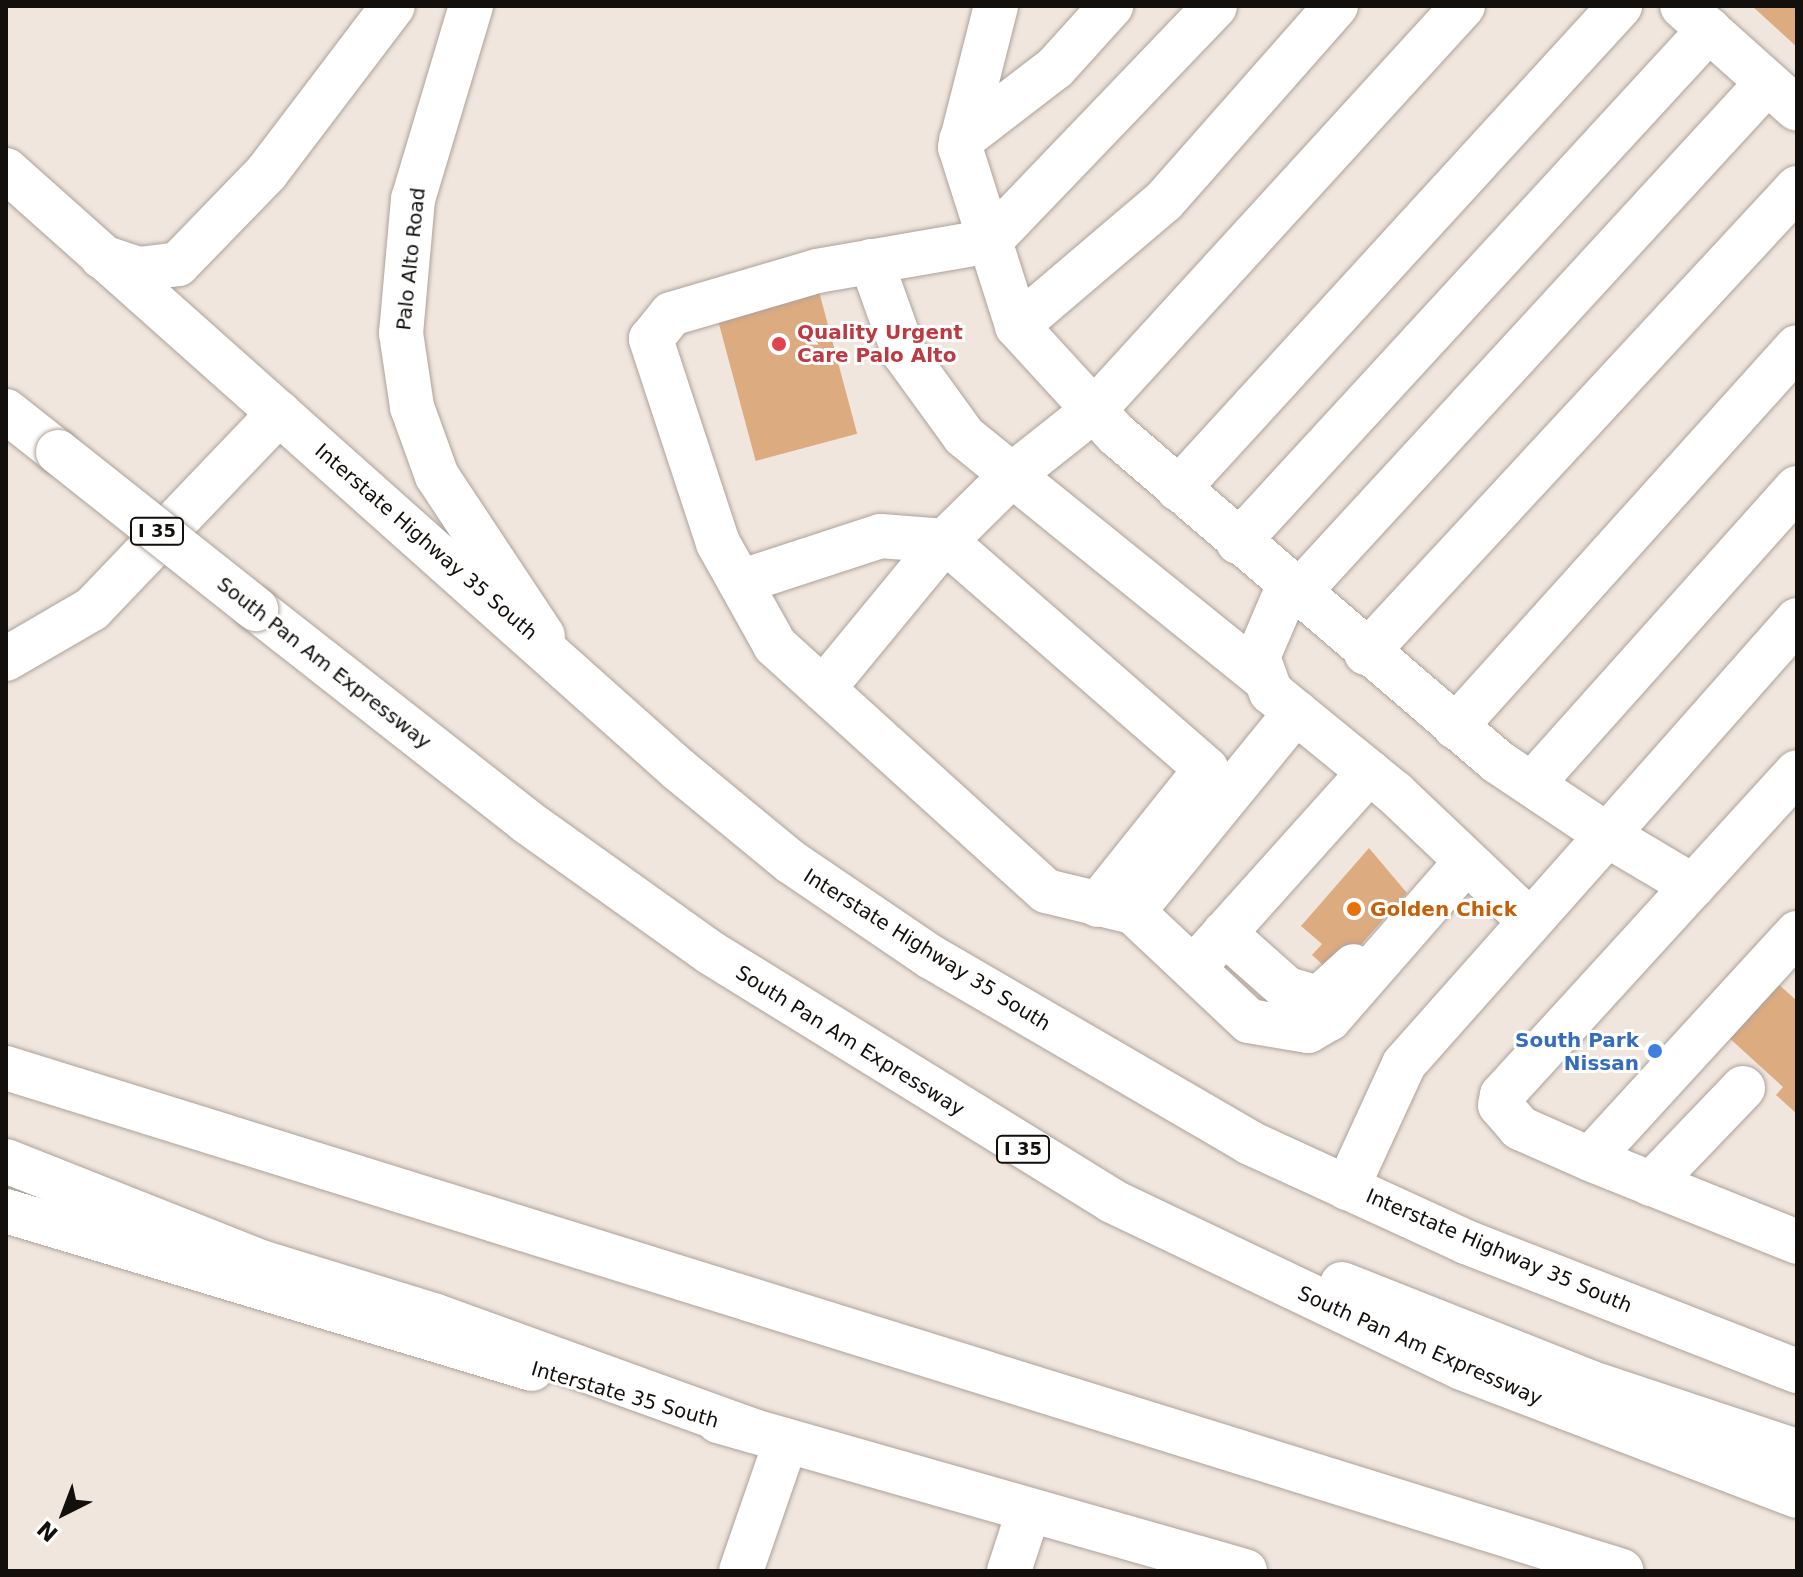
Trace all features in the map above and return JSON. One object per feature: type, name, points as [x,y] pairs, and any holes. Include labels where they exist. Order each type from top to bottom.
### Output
[{"type":"main road","points":[[102,257],[139,269],[178,264],[314,116],[393,6]]},
{"type":"main road","name":"Palo Alto Road","points":[[471,6],[413,199],[401,333],[409,393],[437,476],[483,555],[567,666]]},
{"type":"main road","points":[[996,6],[961,140],[1017,326],[1094,410],[1178,489],[1293,591],[1455,727],[1607,835],[1693,886]]},
{"type":"main road","points":[[961,140],[1055,68],[1111,6]]},
{"type":"main road","points":[[1215,6],[990,241],[871,261],[671,314],[651,339],[718,543],[775,645],[1046,891],[1115,908],[1200,975],[1249,1021],[1308,1031],[1349,1000],[1455,876]]},
{"type":"main road","points":[[1017,326],[1164,201],[1336,6]]},
{"type":"main road","points":[[823,689],[945,541],[1012,475],[1094,410],[1463,6]]},
{"type":"main road","points":[[1178,489],[1620,6]]},
{"type":"main road","points":[[1238,542],[1695,18],[1782,96],[1293,591],[1261,645],[1262,677]]},
{"type":"main road","name":"Interstate Highway 35 South","points":[[6,170],[791,862],[931,957],[1250,1143],[1466,1242],[1797,1371]]},
{"type":"main road","points":[[1366,653],[1797,188]]},
{"type":"main road","points":[[871,261],[904,353],[964,436],[1262,677],[1296,712],[1369,772],[1455,876],[1530,921]]},
{"type":"main road","points":[[1455,727],[1797,347]]},
{"type":"main road","name":"South Pan Am Expressway","points":[[6,411],[526,821],[711,953],[1112,1201],[1462,1368],[1797,1496]]},
{"type":"main road","points":[[6,659],[92,609],[279,413]]},
{"type":"main road","points":[[1532,784],[1797,488]]},
{"type":"main road","points":[[740,582],[881,536],[945,541],[1206,769],[1115,908]]},
{"type":"main road","points":[[1347,1188],[1404,1064],[1797,620]]},
{"type":"main road","points":[[1115,908],[1296,712]]},
{"type":"main road","points":[[1200,975],[1224,933],[1369,772]]},
{"type":"main road","points":[[1797,772],[1502,1095],[1500,1105],[1520,1128],[1797,1242]]},
{"type":"main road","points":[[1224,933],[1287,989],[1319,998],[1428,892],[1455,876]]},
{"type":"main road","points":[[1590,1159],[1793,947]]},
{"type":"main road","points":[[6,1068],[1622,1571]]},
{"type":"main road","points":[[1651,1184],[1743,1088]]},
{"type":"main road","points":[[6,1161],[261,1262],[436,1316],[770,1436],[741,1571]]},
{"type":"main road","points":[[1112,1201],[1589,1382],[1797,1451]]},
{"type":"main road","name":"Interstate 35 South","points":[[6,1211],[770,1436],[1245,1571]]},
{"type":"main road","points":[[1009,1571],[1029,1510]]},
{"type":"building","points":[[1752,6],[1797,6],[1797,47]]},
{"type":"building","name":"Quality Urgent Care Palo Alto","points":[[817,284],[857,434],[756,461],[716,311]]},
{"type":"building","name":"Golden Chick","points":[[1369,848],[1407,893],[1334,975],[1312,955],[1322,944],[1301,926]]},
{"type":"building","points":[[1775,981],[1797,1001],[1797,1114],[1776,1095],[1783,1087],[1726,1035]]},
{"type":"place","name":"Quality Urgent Care Palo Alto","points":[[779,344]]},
{"type":"place","name":"Golden Chick","points":[[1354,909]]},
{"type":"place","name":"South Park Nissan","points":[[1655,1051]]}]
